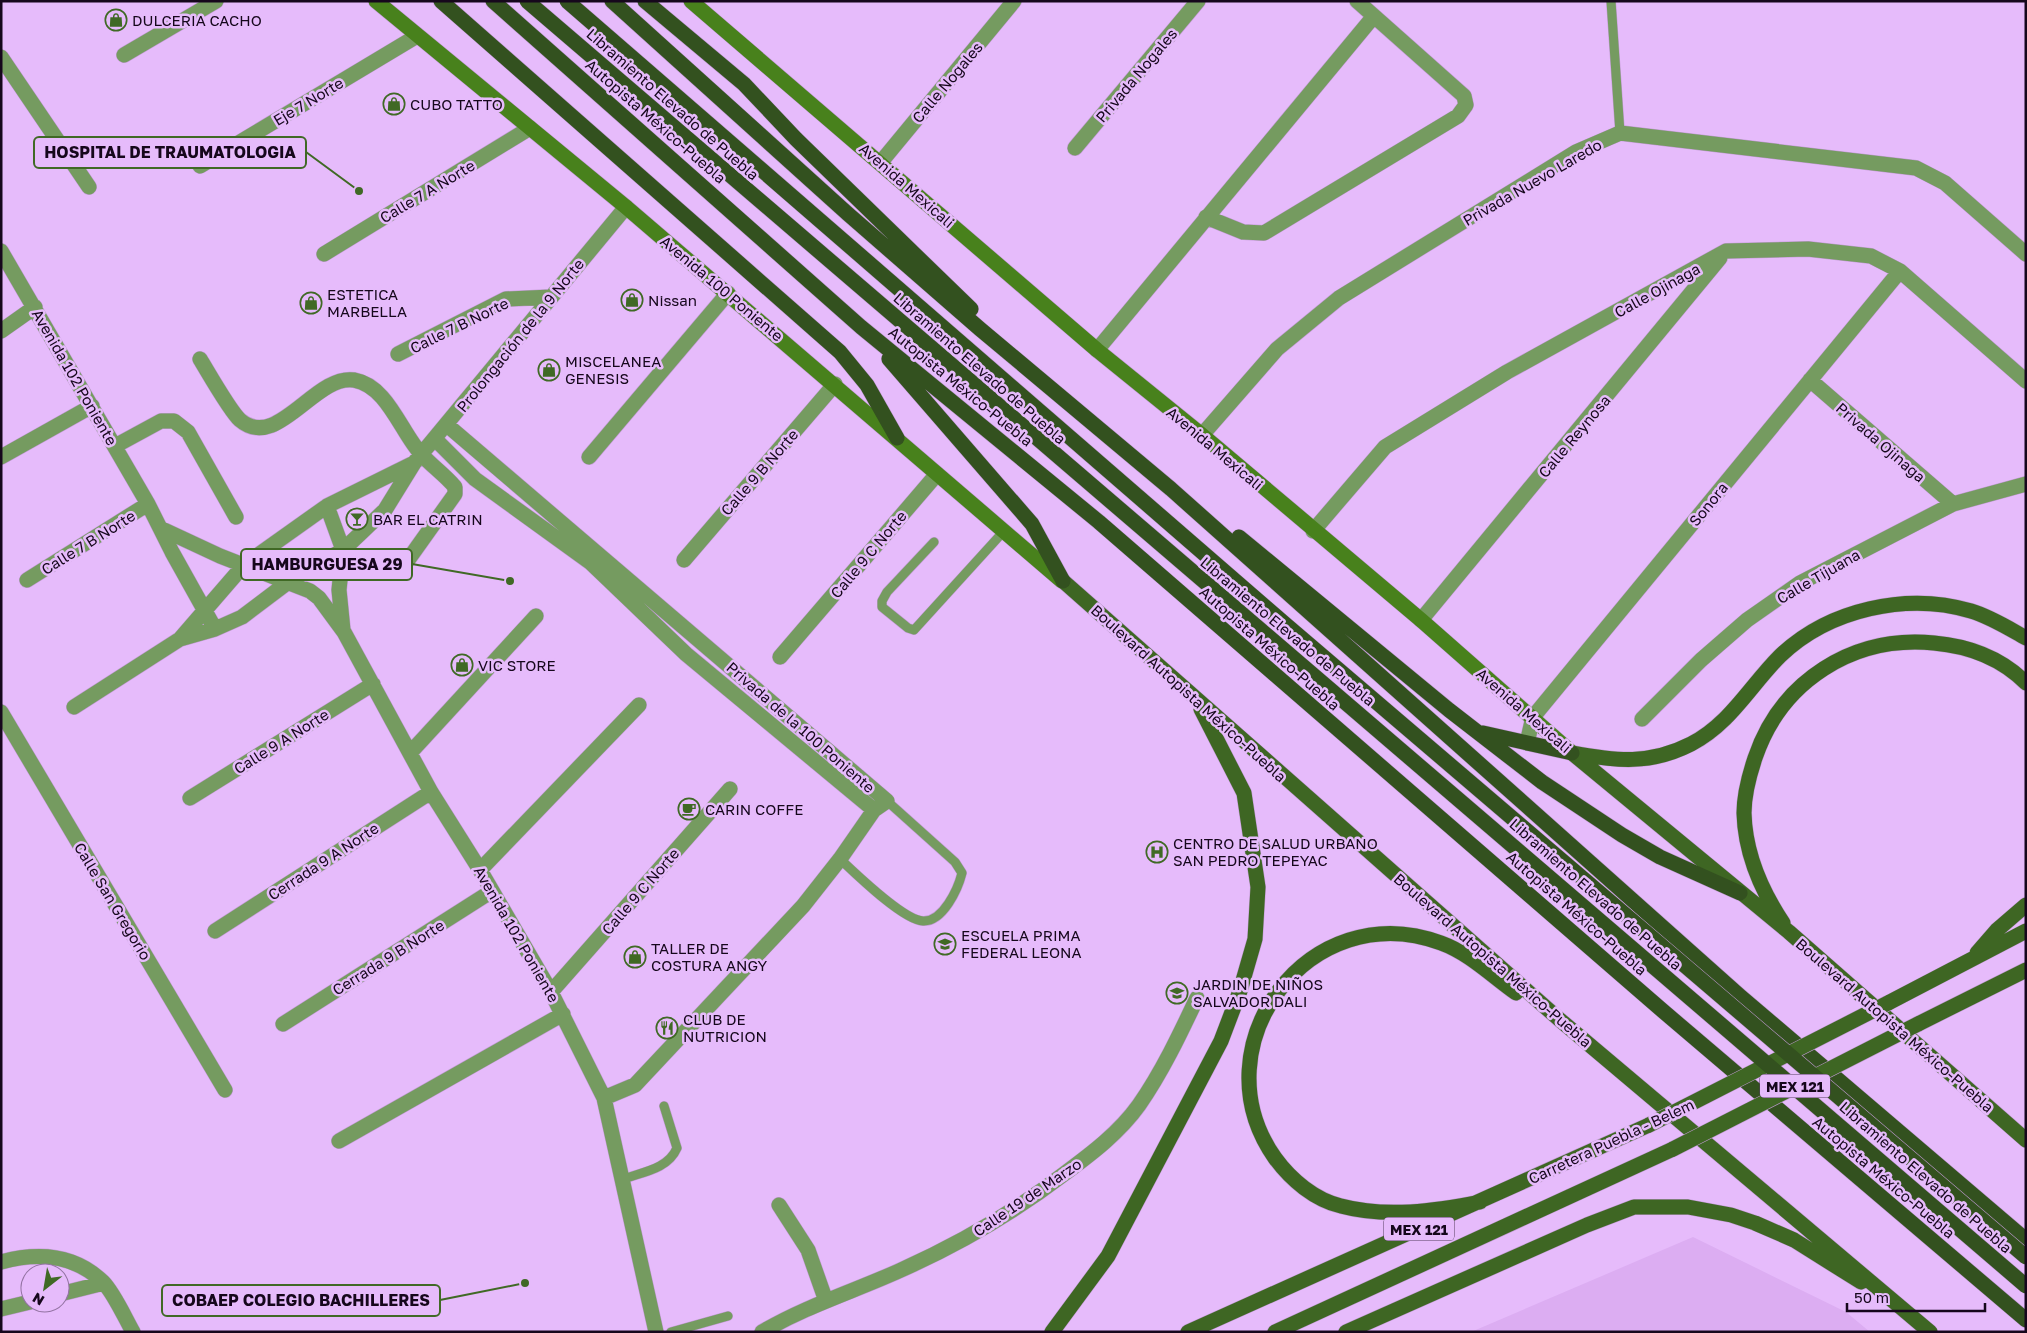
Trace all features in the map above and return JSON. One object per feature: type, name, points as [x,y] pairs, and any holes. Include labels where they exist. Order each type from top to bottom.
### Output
[{"type":"highway","points":[[441,1],[840,352],[868,385],[896,438]]},
{"type":"highway","name":"Autopista México-Puebla","points":[[493,1],[862,327],[1099,522],[1655,1004],[2026,1320]]},
{"type":"highway","name":"Libramiento Elevado de Puebla","points":[[528,1],[2026,1286]]},
{"type":"highway","name":"Libramiento Elevado de Puebla","points":[[567,1],[1285,624],[2026,1257]]},
{"type":"highway","points":[[612,1],[899,259],[1171,489],[1740,996],[2026,1240]]},
{"type":"highway","points":[[645,1],[744,84],[796,139],[965,303],[1036,367],[1084,414]]},
{"type":"highway","points":[[862,327],[1032,524],[1063,581]]},
{"type":"highway","points":[[1171,489],[1201,506],[1542,782],[1622,835],[1660,857],[1740,893]]},
{"type":"highway","points":[[1479,732],[1572,753]]},
{"type":"main road","name":"Boulevard Autopista México-Puebla","points":[[1063,581],[1560,1020],[1930,1332]]},
{"type":"main road","points":[[1572,753],[1614,761],[1632,760],[1672,752],[1692,744],[1723,721],[1738,706],[1766,671],[1800,640],[1820,628],[1859,612],[1892,605],[1940,605],[1988,618],[2026,638]]},
{"type":"main road","points":[[1789,932],[1775,911],[1755,868],[1748,846],[1744,812],[1751,772],[1759,748],[1778,711],[1788,698],[1812,676],[1840,659],[1874,647],[1909,642],[1940,643],[1975,651],[2007,667],[2026,683]]},
{"type":"main road","points":[[1052,1332],[1108,1256],[1221,1041],[1240,991],[1255,939],[1258,887],[1244,793],[1197,701]]},
{"type":"main road","name":"Avenida Mexicali","points":[[1572,753],[1740,893]]},
{"type":"main road","name":"Boulevard Autopista México-Puebla","points":[[1740,893],[1789,932],[2022,1135]]},
{"type":"main road","points":[[1973,958],[1997,930],[2026,904]]},
{"type":"main road","name":"Carretera Puebla - Belem","points":[[1188,1332],[1649,1125],[2026,931]]},
{"type":"main road","points":[[1480,1202],[1422,1211],[1367,1210],[1341,1206],[1327,1201],[1302,1186],[1290,1176],[1262,1138],[1251,1108],[1248,1079],[1249,1064],[1262,1020],[1278,990],[1289,977],[1313,956],[1350,939],[1384,934],[1421,938],[1459,952],[1537,1007],[1560,1020]]},
{"type":"main road","name":"MEX 121","points":[[1275,1332],[1673,1148],[2026,970]]},
{"type":"main road","points":[[1346,1332],[1587,1225],[1634,1208],[1654,1206],[1705,1210],[1755,1223],[1794,1240],[1865,1285],[1888,1296]]},
{"type":"street","points":[[124,56],[216,1]]},
{"type":"street","name":"Avenida 100 Poniente","points":[[376,1],[728,293],[1063,581]]},
{"type":"street","name":"Avenida Mexicali","points":[[691,1],[881,162],[1097,350],[1202,435],[1313,531],[1421,620],[1572,753]]},
{"type":"street","name":"Calle Nogales","points":[[881,162],[1014,1]]},
{"type":"street","name":"Privada Nogales","points":[[1075,148],[1198,1]]},
{"type":"street","points":[[1206,217],[1244,232],[1264,233],[1458,116],[1466,105],[1464,96],[1357,1]]},
{"type":"street","points":[[1097,350],[1374,16]]},
{"type":"street","name":"Eje 7 Norte","points":[[200,166],[416,36]]},
{"type":"street","points":[[1,57],[89,187]]},
{"type":"street","name":"Calle 7 A Norte","points":[[324,254],[530,128]]},
{"type":"street","name":"Privada Nuevo Laredo","points":[[1202,435],[1278,349],[1338,298],[1576,152],[1620,133],[1916,168],[1945,184],[2026,254]]},
{"type":"street","name":"Prolongación de la 9 Norte","points":[[287,583],[343,550],[385,510],[417,459],[626,207]]},
{"type":"street","name":"Calle Ojinaga","points":[[1313,531],[1386,447],[1507,372],[1726,251],[1808,249],[1871,256],[1900,271],[2026,381]]},
{"type":"street","name":"Avenida 102 Poniente","points":[[1,251],[148,504],[203,611],[215,629]]},
{"type":"street","name":"Calle Reynosa","points":[[1421,620],[1726,251]]},
{"type":"street","name":"Sonora","points":[[1527,742],[1533,718],[1900,271]]},
{"type":"street","points":[[589,457],[728,293]]},
{"type":"street","name":"Calle 7 B Norte","points":[[398,354],[506,299],[550,297]]},
{"type":"street","points":[[1,331],[35,307]]},
{"type":"street","points":[[200,359],[240,420],[256,428],[266,427],[285,419],[317,393],[339,381],[355,380],[381,396],[417,459],[449,480],[454,487],[455,494],[408,560]]},
{"type":"street","name":"Privada Ojinaga","points":[[1810,380],[1953,504]]},
{"type":"street","name":"Calle 9 B Norte","points":[[684,560],[835,384]]},
{"type":"street","points":[[1,457],[92,406]]},
{"type":"street","points":[[114,446],[161,421],[174,421],[188,432],[236,517]]},
{"type":"street","name":"Privada de la 100 Poniente","points":[[435,439],[475,479],[591,563],[686,654],[874,810],[887,801],[447,425]]},
{"type":"street","name":"Prolongación de la 9 Norte","points":[[244,565],[327,506],[417,459]]},
{"type":"street","name":"Calle 9 C Norte","points":[[780,657],[937,474]]},
{"type":"street","name":"Calle Tijuana","points":[[1642,719],[1701,660],[1747,620],[1800,583],[1953,504],[2026,484]]},
{"type":"street","name":"Calle 7 B Norte","points":[[27,580],[148,504]]},
{"type":"street","points":[[327,506],[343,550],[340,590],[344,632]]},
{"type":"street","name":"Avenida 102 Poniente","points":[[162,529],[220,556],[310,591],[319,598],[344,632],[431,792],[480,870],[551,992],[604,1098],[656,1332]]},
{"type":"street","points":[[180,639],[244,565]]},
{"type":"street","points":[[74,707],[180,639],[215,629],[242,617],[287,583]]},
{"type":"street","points":[[410,753],[536,616]]},
{"type":"street","name":"Calle 9 A Norte","points":[[190,798],[373,684]]},
{"type":"street","points":[[480,870],[639,705]]},
{"type":"street","name":"Calle San Gregorio","points":[[1,712],[225,1090]]},
{"type":"street","name":"Calle 9 C Norte","points":[[551,992],[730,789]]},
{"type":"street","name":"Cerrada 9 A Norte","points":[[214,930],[431,792]]},
{"type":"street","points":[[604,1098],[635,1085],[803,906],[840,859],[874,810]]},
{"type":"street","name":"Cerrada 9 B Norte","points":[[283,1024],[492,891]]},
{"type":"street","name":"Calle 19 de Marzo","points":[[762,1332],[826,1301],[938,1253],[995,1223],[1056,1180],[1108,1140],[1138,1105],[1166,1062],[1198,998]]},
{"type":"street","points":[[339,1141],[563,1014]]},
{"type":"street","points":[[779,1205],[808,1250],[826,1301]]},
{"type":"street","points":[[1,1262],[25,1256],[64,1258],[86,1269],[104,1283],[133,1332]]},
{"type":"street","points":[[70,1292],[104,1283]]},
{"type":"street","points":[[1,1309],[20,1304]]},
{"type":"lane","points":[[1611,1],[1620,133]]},
{"type":"lane","points":[[934,542],[887,592],[882,601],[882,607],[908,628],[914,630],[1004,531]]},
{"type":"lane","points":[[840,859],[882,897],[912,918],[924,921],[936,917],[950,901],[958,888],[962,873],[955,862],[887,801]]},
{"type":"lane","points":[[623,1179],[660,1166],[673,1158],[677,1148],[664,1106]]},
{"type":"lane","points":[[671,1332],[728,1316]]},
{"type":"shaded area","points":[[1693,1237],[1846,1312],[1870,1332],[1471,1332]]},
{"type":"place","name":"DULCERIA CACHO","points":[[116,20]]},
{"type":"place","name":"CUBO TATTO","points":[[394,104]]},
{"type":"place","name":"HOSPITAL DE TRAUMATOLOGIA","points":[[359,191]]},
{"type":"place","name":"Nissan","points":[[632,300]]},
{"type":"place","name":"ESTETICA MARBELLA","points":[[311,303]]},
{"type":"place","name":"MISCELANEA GENESIS","points":[[549,370]]},
{"type":"place","name":"BAR EL CATRIN","points":[[357,519]]},
{"type":"place","name":"HAMBURGUESA 29","points":[[510,581]]},
{"type":"place","name":"VIC STORE","points":[[462,665]]},
{"type":"place","name":"CARIN COFFE","points":[[689,809]]},
{"type":"place","name":"CENTRO DE SALUD URBANO SAN PEDRO TEPEYAC","points":[[1157,852]]},
{"type":"place","name":"ESCUELA PRIMA FEDERAL LEONA","points":[[945,944]]},
{"type":"place","name":"TALLER DE COSTURA ANGY","points":[[635,957]]},
{"type":"place","name":"JARDIN DE NIÑOS SALVADOR DALI","points":[[1177,993]]},
{"type":"place","name":"CLUB DE NUTRICION","points":[[667,1028]]},
{"type":"place","name":"COBAEP COLEGIO BACHILLERES","points":[[525,1283]]}]
